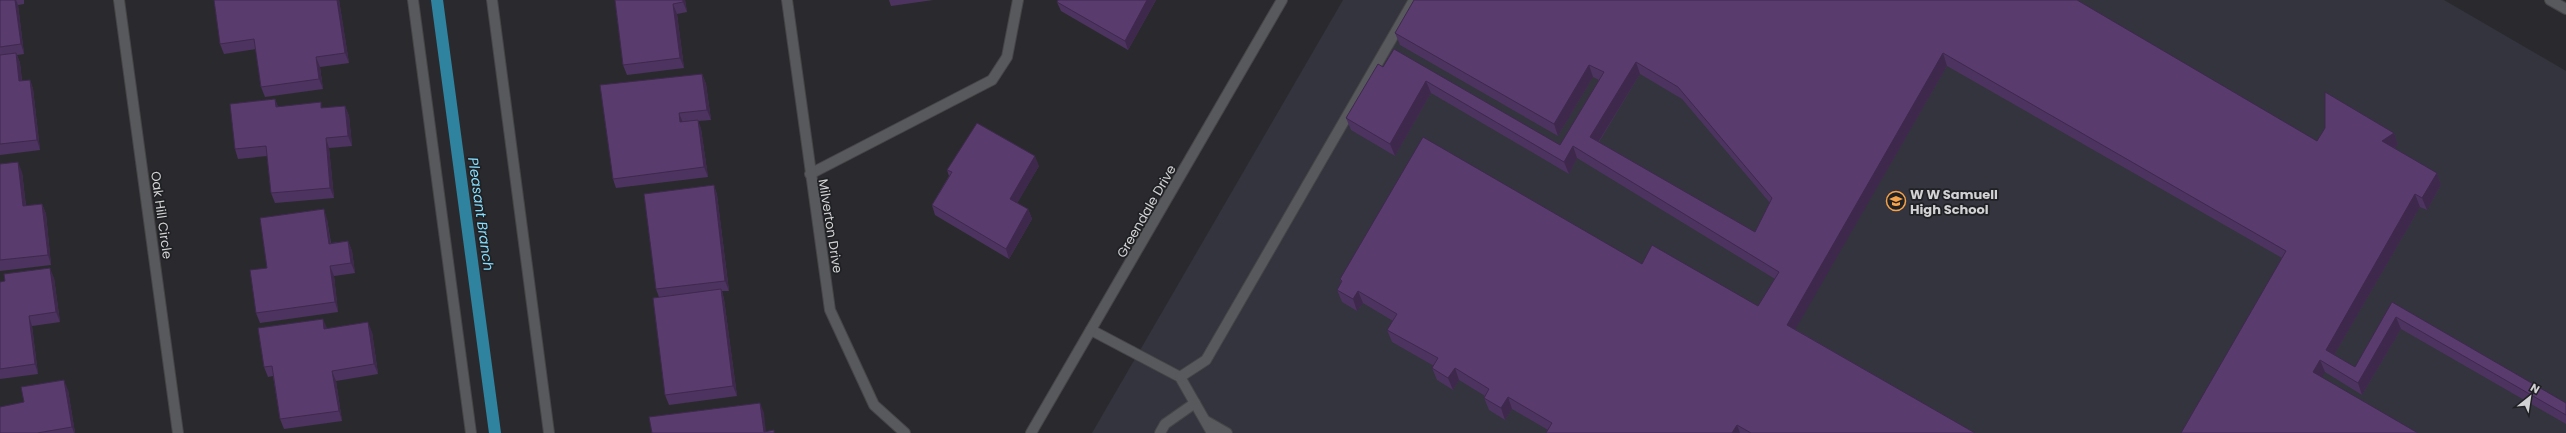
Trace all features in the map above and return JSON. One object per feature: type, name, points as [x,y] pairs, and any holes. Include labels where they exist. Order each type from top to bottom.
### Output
[{"type":"street","name":"Oak Hill Circle","points":[[119,0],[178,433]]},
{"type":"street","points":[[413,0],[471,433]]},
{"type":"street","points":[[492,0],[549,433]]},
{"type":"street","name":"Milverton Drive","points":[[787,0],[830,310],[874,405],[905,433]]},
{"type":"street","points":[[810,174],[992,80],[1007,57],[1018,0]]},
{"type":"street","name":"Greendale Drive","points":[[1031,433],[1282,0]]},
{"type":"street","points":[[1180,377],[1206,360],[1414,0]]},
{"type":"street","points":[[2550,0],[2566,9]]},
{"type":"street","points":[[1092,330],[1180,377],[1212,433]]},
{"type":"street","points":[[1160,433],[1165,424],[1195,403]]},
{"type":"street","points":[[1205,421],[1227,433]]},
{"type":"shaded area","name":"W W Samuell High School","points":[[1343,0],[2444,0],[2566,71],[2566,433],[1092,433]]},
{"type":"building","points":[[0,0],[15,0],[21,44],[0,47]]},
{"type":"building","points":[[214,0],[337,0],[345,53],[316,57],[319,79],[261,87],[254,39],[220,44]]},
{"type":"building","points":[[615,0],[683,0],[683,2],[673,4],[680,58],[623,65]]},
{"type":"building","points":[[1058,0],[1147,0],[1125,41],[1057,2]]},
{"type":"building","points":[[1414,0],[2077,0],[2317,141],[2325,128],[2325,92],[2394,133],[2382,141],[2437,173],[2422,198],[2415,194],[2326,350],[2355,367],[2392,302],[2566,403],[2566,415],[2396,317],[2358,383],[2320,360],[2313,372],[2418,433],[2181,433],[2286,251],[1943,53],[1787,325],[1975,433],[1751,433],[1737,425],[1732,433],[1546,433],[1552,423],[1508,397],[1501,408],[1484,398],[1489,389],[1455,368],[1448,378],[1432,368],[1438,358],[1387,330],[1397,314],[1358,291],[1353,299],[1337,290],[1342,281],[1340,279],[1423,137],[1642,264],[1652,245],[1758,306],[1779,272],[1573,146],[1564,162],[1426,81],[1390,144],[1346,118],[1378,64],[1383,67],[1394,49],[1560,145],[1604,72],[1589,65],[1554,124],[1395,33]],"holes":[[[1636,62],[1678,87],[1772,198],[1755,232],[1590,137]]]},
{"type":"building","points":[[16,53],[19,81],[30,80],[37,140],[0,144],[0,55]]},
{"type":"building","points":[[702,74],[707,110],[679,113],[680,122],[698,120],[704,167],[613,179],[600,85]]},
{"type":"building","points":[[275,99],[276,107],[321,102],[321,108],[345,106],[348,136],[326,138],[330,188],[271,193],[266,146],[235,149],[230,104]]},
{"type":"building","points":[[977,123],[1035,156],[1010,199],[1028,209],[1006,249],[932,205],[952,172],[947,170]]},
{"type":"building","points":[[18,162],[23,206],[42,204],[48,255],[0,260],[0,164]]},
{"type":"building","points":[[714,185],[725,281],[656,289],[644,194]]},
{"type":"building","points":[[324,209],[329,244],[348,241],[351,263],[330,266],[335,302],[256,313],[250,270],[267,268],[260,218]]},
{"type":"building","points":[[50,268],[56,312],[29,316],[35,364],[0,369],[0,282],[5,281],[4,274]]},
{"type":"building","points":[[721,289],[733,386],[665,395],[653,298]]},
{"type":"building","points":[[323,319],[324,329],[368,322],[374,364],[332,371],[339,411],[280,419],[272,366],[264,367],[258,328]]},
{"type":"building","points":[[64,380],[72,427],[37,433],[0,433],[0,407],[24,402],[21,387]]},
{"type":"building","points":[[760,403],[764,432],[774,430],[774,433],[652,433],[649,417]]},
{"type":"waterway","name":"Pleasant Branch","points":[[437,0],[495,433]]},
{"type":"place","name":"W W Samuell High School","points":[[1896,201]]}]
